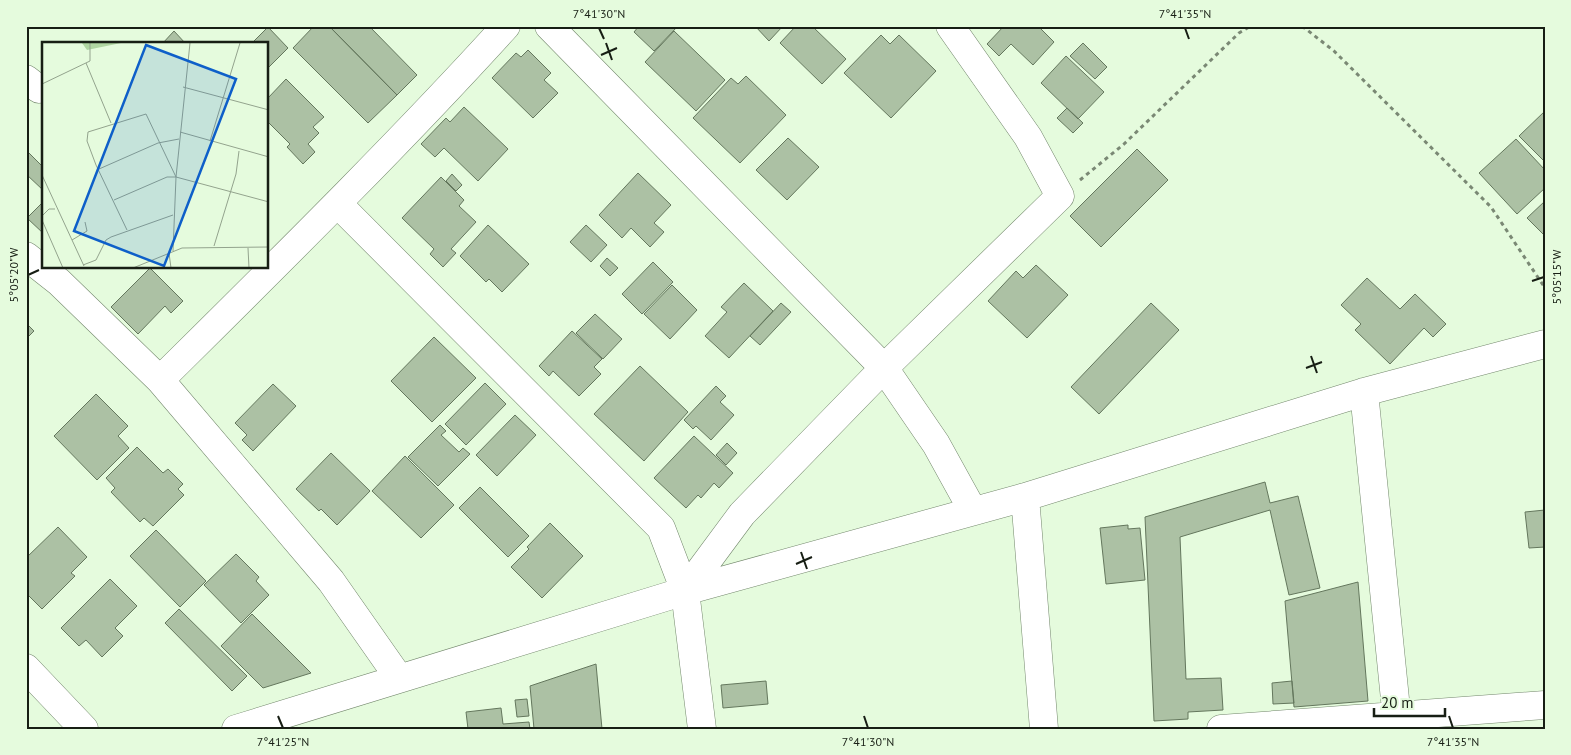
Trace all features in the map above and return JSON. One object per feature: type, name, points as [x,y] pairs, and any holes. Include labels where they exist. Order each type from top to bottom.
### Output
[{"type":"street","points":[[160,380],[338,204],[453,85],[506,26]]},
{"type":"street","points":[[549,26],[884,368],[936,444],[973,511]]},
{"type":"street","points":[[685,590],[742,514],[884,368],[1060,196],[1028,137],[950,26]]},
{"type":"street","points":[[26,79],[39,89],[42,88]]},
{"type":"street","points":[[338,204],[660,528],[685,590],[702,729]]},
{"type":"street","points":[[26,256],[42,269]]},
{"type":"street","points":[[42,269],[59,282],[160,380],[331,582],[399,678]]},
{"type":"street","points":[[236,729],[685,590],[1024,497],[1364,392],[1545,344]]},
{"type":"street","points":[[1364,392],[1397,723]]},
{"type":"street","points":[[1024,497],[1044,729]]},
{"type":"street","points":[[26,668],[84,729]]},
{"type":"street","points":[[1221,729],[1397,723],[1545,705]]},
{"type":"path","points":[[1060,196],[1124,144],[1239,33],[1251,26]]},
{"type":"path","points":[[1302,26],[1334,51],[1491,207],[1545,288]]},
{"type":"building","points":[[314,26],[329,26],[397,95],[368,123],[293,48]]},
{"type":"building","points":[[329,26],[369,26],[417,75],[397,95]]},
{"type":"building","points":[[639,26],[678,26],[654,51],[634,32]]},
{"type":"building","points":[[755,26],[783,26],[769,41]]},
{"type":"building","points":[[796,26],[812,26],[846,59],[822,84],[780,43]]},
{"type":"building","points":[[1004,26],[1038,26],[1054,42],[1033,65],[1011,44],[999,56],[987,44]]},
{"type":"building","points":[[268,27],[288,48],[269,67],[269,42],[253,42]]},
{"type":"building","points":[[174,31],[184,42],[164,42]]},
{"type":"building","points":[[674,31],[725,80],[696,111],[645,62]]},
{"type":"building","points":[[881,35],[890,44],[899,35],[936,71],[891,118],[844,73]]},
{"type":"building","points":[[1083,43],[1107,67],[1095,79],[1070,56]]},
{"type":"building","points":[[528,50],[551,73],[544,80],[558,93],[533,118],[492,78],[516,53],[521,57]]},
{"type":"building","points":[[1066,56],[1104,92],[1078,119],[1041,83]]},
{"type":"building","points":[[746,76],[786,115],[740,163],[693,118],[731,78],[738,84]]},
{"type":"building","points":[[286,79],[324,117],[313,127],[319,133],[308,144],[315,152],[303,164],[287,147],[290,144],[269,123],[269,97]]},
{"type":"building","points":[[464,107],[508,149],[478,181],[444,148],[435,157],[421,144],[446,118],[450,122]]},
{"type":"building","points":[[1067,108],[1083,123],[1073,133],[1057,118]]},
{"type":"building","points":[[1545,111],[1545,162],[1519,136]]},
{"type":"building","points":[[788,138],[819,167],[787,200],[756,170]]},
{"type":"building","points":[[1516,139],[1545,170],[1545,188],[1517,214],[1479,173]]},
{"type":"building","points":[[1137,149],[1168,180],[1101,247],[1070,216]]},
{"type":"building","points":[[26,150],[42,166],[42,189],[26,174]]},
{"type":"building","points":[[638,173],[671,205],[654,223],[664,232],[650,247],[631,228],[622,238],[599,215]]},
{"type":"building","points":[[452,174],[462,185],[456,191],[446,181]]},
{"type":"building","points":[[441,177],[464,200],[459,206],[476,222],[451,249],[456,253],[443,267],[430,254],[434,249],[402,218]]},
{"type":"building","points":[[1545,201],[1545,236],[1527,218]]},
{"type":"building","points":[[41,204],[42,232],[27,218]]},
{"type":"building","points":[[488,225],[529,264],[502,292],[489,279],[486,282],[460,256]]},
{"type":"building","points":[[586,225],[607,245],[591,262],[570,242]]},
{"type":"building","points":[[607,258],[618,268],[610,276],[600,266]]},
{"type":"building","points":[[653,262],[673,282],[642,314],[622,294]]},
{"type":"building","points":[[1036,265],[1068,295],[1027,338],[988,301],[1016,271],[1023,278]]},
{"type":"building","points":[[149,269],[183,301],[171,313],[165,306],[138,334],[111,307]]},
{"type":"building","points":[[1367,278],[1400,309],[1415,294],[1446,324],[1433,337],[1424,328],[1390,364],[1355,330],[1361,324],[1341,305]]},
{"type":"building","points":[[744,283],[773,311],[729,358],[705,336],[727,312],[721,307]]},
{"type":"building","points":[[672,285],[697,310],[670,339],[644,314]]},
{"type":"building","points":[[781,303],[791,312],[760,345],[750,336]]},
{"type":"building","points":[[1151,303],[1179,330],[1099,414],[1071,387]]},
{"type":"building","points":[[595,314],[622,339],[603,359],[576,333]]},
{"type":"building","points":[[26,323],[34,331],[26,339]]},
{"type":"building","points":[[572,331],[602,359],[594,367],[601,374],[579,396],[553,371],[549,376],[539,366]]},
{"type":"building","points":[[434,337],[476,378],[432,422],[391,381]]},
{"type":"building","points":[[640,366],[688,412],[644,461],[594,414]]},
{"type":"building","points":[[485,383],[506,404],[466,445],[445,424]]},
{"type":"building","points":[[273,384],[296,406],[253,451],[242,440],[247,435],[235,423]]},
{"type":"building","points":[[716,386],[726,396],[720,402],[734,415],[711,440],[696,426],[693,429],[684,420]]},
{"type":"building","points":[[96,394],[128,426],[118,436],[129,448],[97,480],[54,436]]},
{"type":"building","points":[[515,415],[536,435],[497,476],[476,455]]},
{"type":"building","points":[[440,425],[446,431],[441,435],[459,452],[463,448],[470,454],[438,486],[408,457]]},
{"type":"building","points":[[694,436],[733,473],[719,488],[714,483],[701,498],[698,495],[686,508],[654,478]]},
{"type":"building","points":[[727,443],[737,453],[726,465],[716,455]]},
{"type":"building","points":[[137,447],[163,473],[168,469],[183,484],[178,489],[184,495],[153,526],[144,518],[140,522],[111,492],[115,488],[106,478]]},
{"type":"building","points":[[331,453],[370,491],[337,525],[296,489]]},
{"type":"building","points":[[405,456],[454,505],[421,538],[372,491]]},
{"type":"building","points":[[1265,482],[1270,503],[1298,496],[1320,588],[1289,595],[1270,510],[1180,537],[1186,679],[1221,678],[1223,710],[1188,712],[1188,719],[1154,721],[1145,517]]},
{"type":"building","points":[[480,487],[529,536],[508,557],[459,508]]},
{"type":"building","points":[[1545,510],[1545,547],[1529,548],[1525,512]]},
{"type":"building","points":[[550,523],[583,556],[542,598],[511,567],[529,549],[527,547]]},
{"type":"building","points":[[1128,525],[1128,529],[1140,528],[1145,580],[1106,584],[1100,528]]},
{"type":"building","points":[[58,527],[87,557],[71,573],[75,576],[42,609],[26,593],[26,558]]},
{"type":"building","points":[[156,530],[206,581],[180,607],[130,556]]},
{"type":"building","points":[[236,554],[259,577],[256,581],[269,595],[241,623],[204,585]]},
{"type":"building","points":[[110,579],[137,606],[115,628],[123,636],[102,657],[86,640],[79,646],[61,628]]},
{"type":"building","points":[[1358,582],[1368,701],[1294,707],[1285,601]]},
{"type":"building","points":[[179,609],[247,676],[232,691],[165,623]]},
{"type":"building","points":[[252,614],[311,673],[263,688],[221,646]]},
{"type":"building","points":[[596,664],[602,729],[534,729],[530,686]]},
{"type":"building","points":[[766,681],[768,704],[723,708],[721,685]]},
{"type":"building","points":[[1292,681],[1294,703],[1273,704],[1272,683]]},
{"type":"building","points":[[527,699],[529,716],[517,717],[515,700]]},
{"type":"building","points":[[501,708],[503,724],[529,722],[530,729],[468,729],[466,712]]}]
